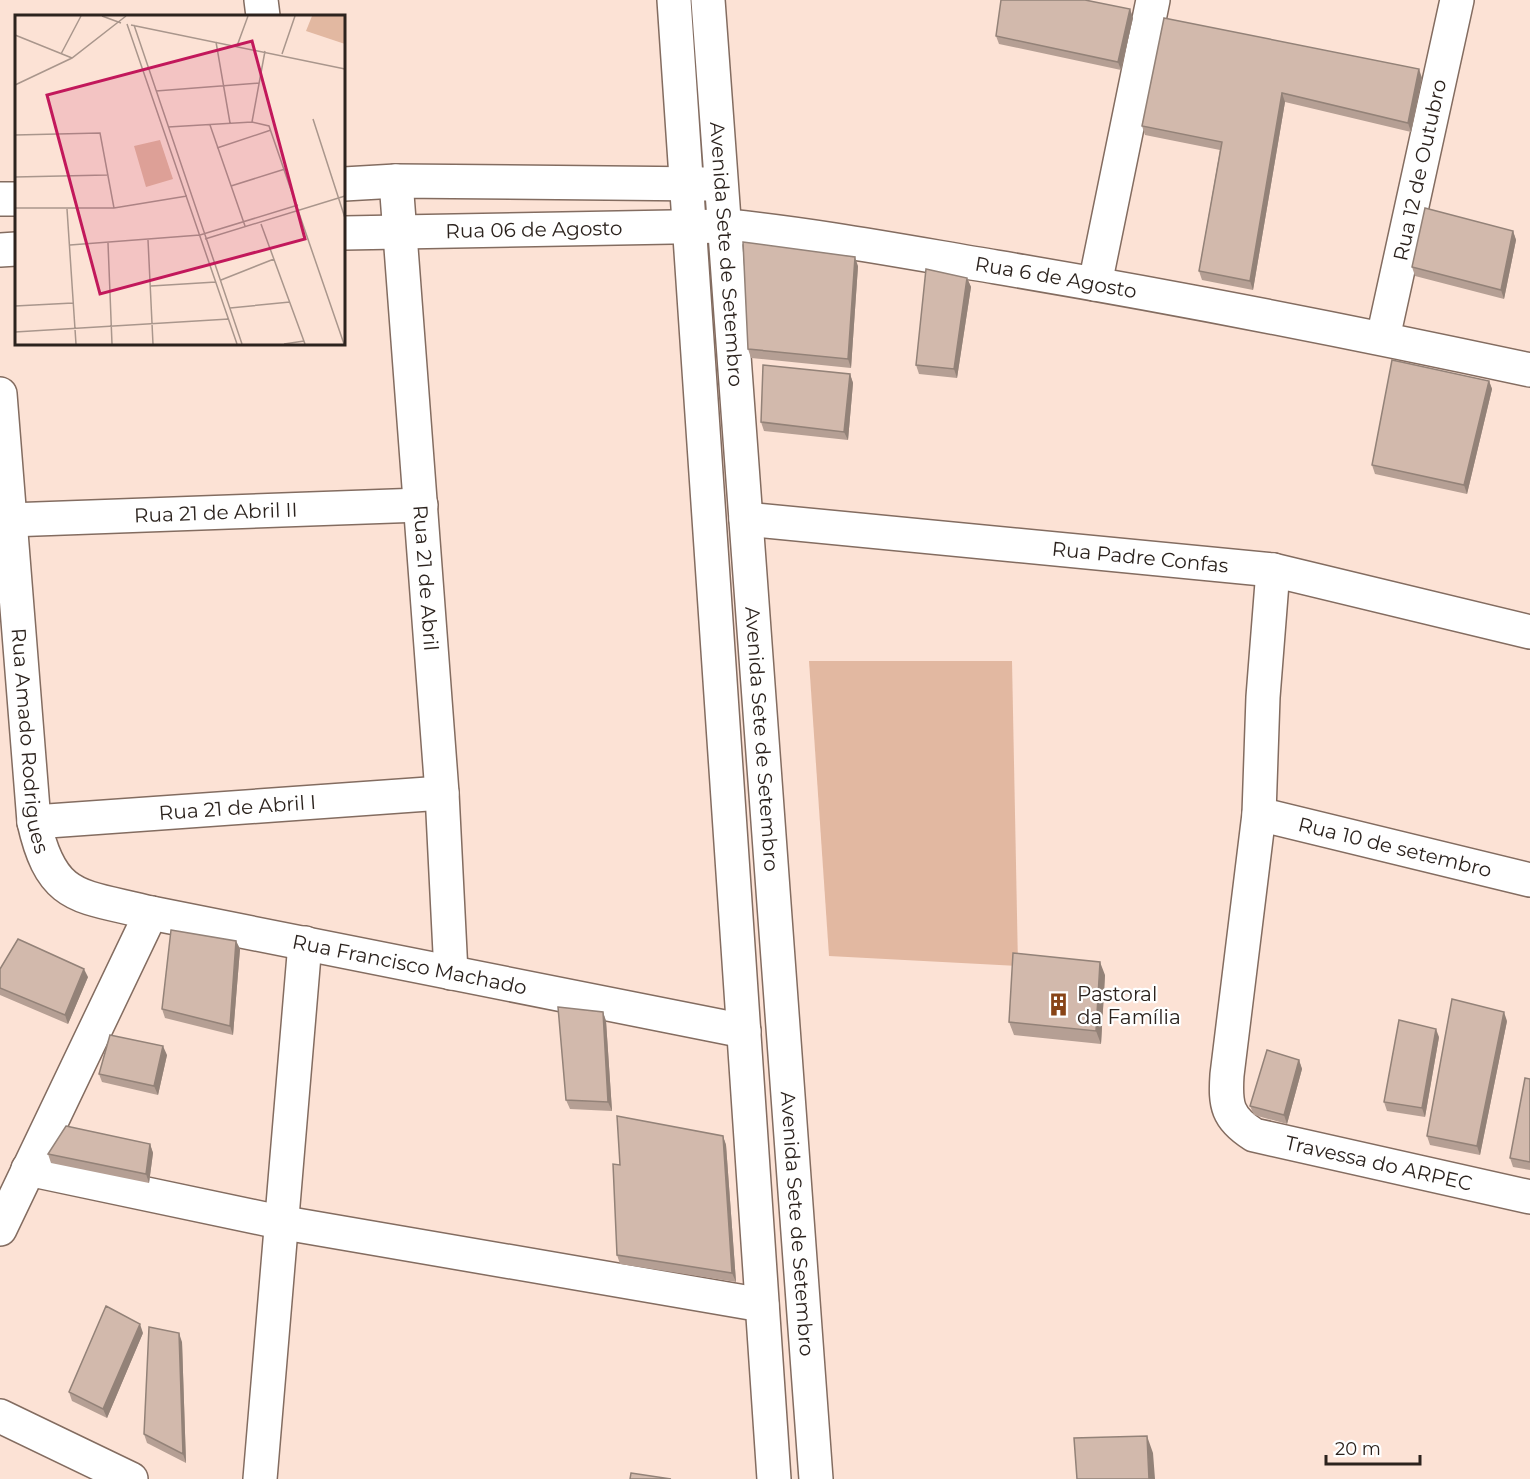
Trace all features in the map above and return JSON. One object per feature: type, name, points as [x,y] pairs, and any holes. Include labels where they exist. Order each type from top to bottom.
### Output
[{"type":"street","points":[[261,0],[263,15]]},
{"type":"street","name":"Avenida Sete de Setembro","points":[[674,0],[774,1479]]},
{"type":"street","name":"Avenida Sete de Setembro","points":[[708,0],[727,226],[746,519],[816,1479]]},
{"type":"street","points":[[1095,284],[1153,0]]},
{"type":"street","name":"Rua 12 de Outubro","points":[[1383,338],[1457,0]]},
{"type":"street","points":[[345,184],[396,181],[722,184]]},
{"type":"street","name":"Rua 21 de Abril","points":[[396,181],[442,793],[451,973]]},
{"type":"street","name":"Rua 6 de Agosto","points":[[727,226],[789,232],[1095,284],[1383,338]]},
{"type":"street","name":"Rua 06 de Agosto","points":[[345,233],[399,230],[727,226]]},
{"type":"street","points":[[0,250],[15,249]]},
{"type":"street","points":[[1383,338],[1530,370]]},
{"type":"street","name":"Rua Amado Rodrigues","points":[[0,394],[34,822],[41,853],[54,878],[77,894]]},
{"type":"street","name":"Rua 21 de Abril II","points":[[9,520],[421,506]]},
{"type":"street","name":"Rua Padre Confas","points":[[746,519],[1273,570],[1530,632]]},
{"type":"street","points":[[1259,814],[1263,697],[1273,570]]},
{"type":"street","name":"Rua 21 de Abril I","points":[[34,822],[442,793]]},
{"type":"street","name":"Rua 10 de setembro","points":[[1259,814],[1530,880]]},
{"type":"street","name":"Travessa do ARPEC","points":[[1259,814],[1227,1075],[1228,1106],[1233,1119],[1254,1135],[1530,1197]]},
{"type":"street","name":"Rua Francisco Machado","points":[[77,894],[151,913],[744,1031]]},
{"type":"street","points":[[0,1229],[151,913]]},
{"type":"street","points":[[260,1479],[279,1222],[304,944]]},
{"type":"street","points":[[28,1169],[279,1222],[762,1305]]},
{"type":"street","points":[[0,1416],[118,1476]]},
{"type":"shaded area","points":[[809,661],[1012,661],[1018,966],[829,956]]},
{"type":"building","points":[[1001,0],[1085,0],[1130,9],[1118,62],[996,36]]},
{"type":"building","points":[[1164,18],[1419,69],[1408,123],[1282,93],[1250,281],[1199,271],[1222,142],[1142,126]]},
{"type":"building","points":[[1425,208],[1513,231],[1501,290],[1412,267]]},
{"type":"building","points":[[743,242],[855,257],[848,359],[748,349]]},
{"type":"building","points":[[926,269],[967,278],[954,369],[916,365]]},
{"type":"building","points":[[1392,360],[1489,381],[1464,485],[1372,465]]},
{"type":"building","points":[[763,365],[850,374],[844,432],[761,422]]},
{"type":"building","points":[[171,930],[236,941],[230,1026],[162,1009]]},
{"type":"building","points":[[18,939],[84,969],[65,1015],[0,988],[0,969]]},
{"type":"building","name":"Pastoral da Família","points":[[1013,953],[1100,962],[1096,1031],[1009,1022]]},
{"type":"building","points":[[1452,999],[1504,1012],[1477,1146],[1427,1136]]},
{"type":"building","points":[[558,1007],[603,1012],[608,1102],[566,1100]]},
{"type":"building","points":[[1399,1020],[1436,1029],[1422,1108],[1384,1102]]},
{"type":"building","points":[[110,1035],[163,1046],[154,1086],[99,1074]]},
{"type":"building","points":[[1267,1050],[1299,1060],[1284,1115],[1250,1106]]},
{"type":"building","points":[[1525,1078],[1530,1079],[1530,1162],[1510,1158]]},
{"type":"building","points":[[617,1116],[723,1136],[732,1273],[617,1255],[613,1164],[620,1165]]},
{"type":"building","points":[[66,1126],[150,1144],[146,1174],[48,1154]]},
{"type":"building","points":[[106,1306],[140,1324],[103,1409],[69,1392]]},
{"type":"building","points":[[149,1327],[179,1333],[183,1454],[144,1434]]},
{"type":"building","points":[[1147,1436],[1149,1479],[1077,1479],[1074,1438]]},
{"type":"building","points":[[631,1473],[671,1479],[630,1479]]},
{"type":"place","name":"Pastoral da Família","points":[[1059,1005]]}]
